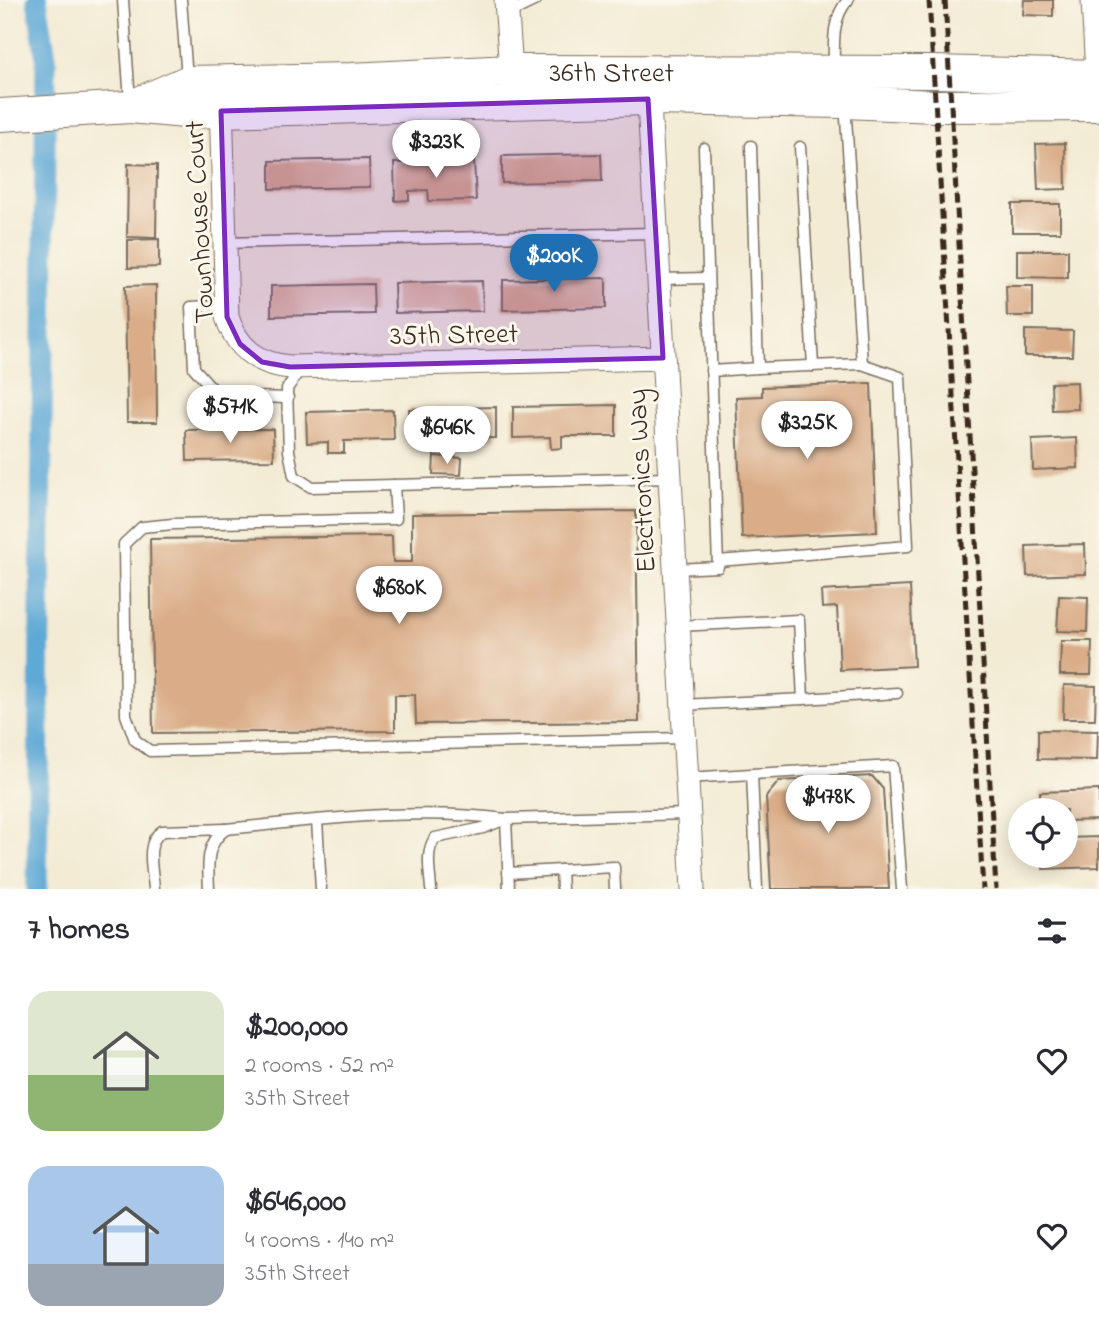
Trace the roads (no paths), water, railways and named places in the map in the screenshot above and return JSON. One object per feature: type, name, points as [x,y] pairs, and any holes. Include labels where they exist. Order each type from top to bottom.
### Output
[{"type":"street","points":[[1093,0],[1099,90]]},
{"type":"street","points":[[507,7],[513,102]]},
{"type":"street","name":"36th Street","points":[[0,115],[130,107],[186,112],[221,96],[351,79],[512,71],[845,102],[935,106],[1099,90]]},
{"type":"street","name":"36th Street","points":[[130,107],[187,82],[221,96],[513,102],[648,84],[834,71],[1099,90]]},
{"type":"street","name":"Electronics Way","points":[[648,84],[693,889]]},
{"type":"street","name":"Townhouse Court","points":[[221,96],[228,317],[232,331],[250,354]]},
{"type":"street","name":"35th Street","points":[[250,354],[276,366],[301,367],[663,358]]},
{"type":"lane","points":[[123,0],[130,107]]},
{"type":"lane","points":[[181,0],[187,82]]},
{"type":"lane","points":[[507,7],[536,0]]},
{"type":"lane","points":[[834,71],[838,11],[848,0]]},
{"type":"lane","points":[[845,102],[862,364]]},
{"type":"lane","points":[[751,146],[758,368]]},
{"type":"lane","points":[[800,147],[813,366]]},
{"type":"lane","points":[[674,569],[718,568],[704,148]]},
{"type":"lane","points":[[225,243],[655,233]]},
{"type":"lane","points":[[658,279],[708,278]]},
{"type":"lane","points":[[227,304],[191,307],[194,368],[219,396],[288,398]]},
{"type":"lane","points":[[711,371],[862,364],[900,377],[908,545],[718,561]]},
{"type":"lane","points":[[301,367],[287,388],[289,451],[295,476],[311,487],[670,478]]},
{"type":"lane","points":[[394,485],[397,519],[173,524],[142,527],[124,544],[126,715],[135,740],[150,751],[684,738]]},
{"type":"lane","points":[[678,626],[799,620],[803,699]]},
{"type":"lane","points":[[682,705],[897,693]]},
{"type":"lane","points":[[687,778],[893,766],[902,889]]},
{"type":"lane","points":[[752,774],[757,889]]},
{"type":"lane","points":[[154,889],[150,846],[153,837],[162,831],[226,829],[422,814],[506,819],[688,814]]},
{"type":"lane","points":[[506,819],[509,889]]},
{"type":"lane","points":[[430,889],[429,855],[430,845],[435,838],[483,828],[506,819]]},
{"type":"lane","points":[[317,820],[321,889]]},
{"type":"lane","points":[[209,889],[210,846],[217,835],[226,829]]},
{"type":"lane","points":[[508,873],[614,867],[615,889]]},
{"type":"lane","points":[[561,870],[562,889]]},
{"type":"waterway","points":[[37,0],[46,58],[37,889]]},
{"type":"railway","points":[[929,0],[983,889]]},
{"type":"railway","points":[[945,0],[996,889]]}]
